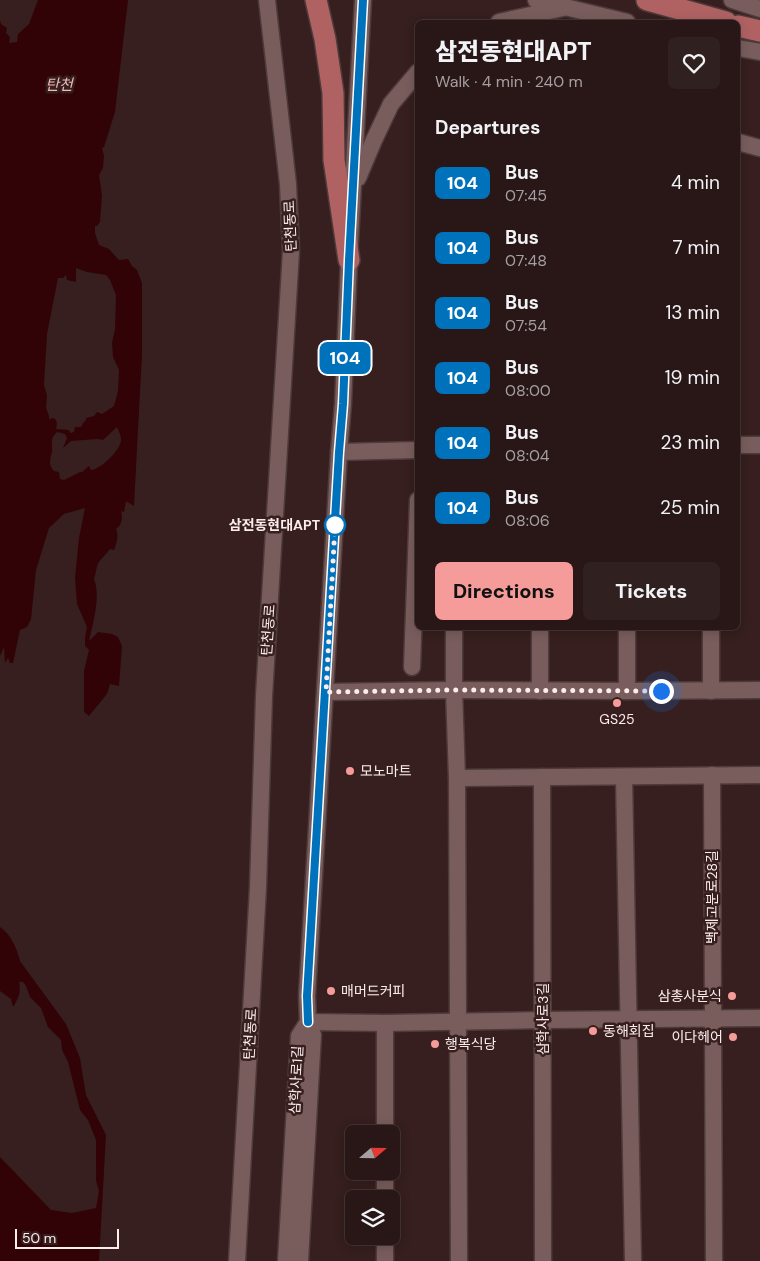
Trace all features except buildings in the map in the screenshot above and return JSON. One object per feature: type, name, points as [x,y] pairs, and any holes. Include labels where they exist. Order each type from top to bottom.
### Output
[{"type":"main road","points":[[316,0],[325,39],[333,93],[334,160],[349,260]]},
{"type":"main road","points":[[647,0],[719,20]]},
{"type":"main road","points":[[740,27],[760,32]]},
{"type":"street","name":"탄천동로","points":[[237,1261],[258,886],[265,687],[291,252],[288,184],[267,0]]},
{"type":"street","points":[[363,0],[343,404],[307,996],[308,1022],[384,1023],[760,1018]]},
{"type":"street","points":[[536,0],[620,20]]},
{"type":"street","points":[[732,0],[760,9]]},
{"type":"street","points":[[508,20],[566,7]]},
{"type":"street","points":[[740,48],[760,52]]},
{"type":"street","points":[[353,190],[391,104],[415,76]]},
{"type":"street","points":[[740,143],[760,148]]},
{"type":"street","points":[[740,445],[760,444]]},
{"type":"street","points":[[339,452],[415,450]]},
{"type":"street","points":[[412,667],[415,584]]},
{"type":"street","points":[[454,630],[457,778],[459,1261]]},
{"type":"street","points":[[540,630],[540,691]]},
{"type":"street","points":[[627,630],[627,691]]},
{"type":"street","points":[[711,630],[711,691]]},
{"type":"street","points":[[326,692],[760,690]]},
{"type":"street","points":[[457,778],[760,775]]},
{"type":"street","name":"백제고분로28길","points":[[712,776],[714,1261]]},
{"type":"street","name":"삼학사로3길","points":[[542,777],[543,1261]]},
{"type":"street","points":[[624,777],[633,1261]]},
{"type":"street","name":"삼학사로1길","points":[[286,1261],[299,1036],[308,1022]]},
{"type":"street","name":"삼학사로1길","points":[[300,1261],[313,1036],[308,1022]]},
{"type":"street","points":[[384,1023],[385,1125]]},
{"type":"street","points":[[385,1245],[385,1261]]},
{"type":"water","name":"탄천","points":[[38,0],[128,0],[115,112],[104,147],[102,148],[104,156],[103,168],[99,175],[102,196],[100,222],[95,226],[95,233],[99,245],[109,249],[119,260],[128,259],[137,270],[142,283],[142,354],[134,506],[126,501],[124,512],[121,511],[121,523],[116,529],[117,539],[114,550],[110,549],[99,562],[94,579],[97,601],[89,641],[98,632],[112,634],[118,637],[122,646],[119,686],[110,684],[107,694],[89,716],[84,712],[84,671],[89,650],[85,646],[87,627],[77,604],[75,578],[79,538],[85,508],[64,514],[49,528],[36,570],[31,619],[27,627],[20,630],[13,663],[10,663],[8,658],[5,663],[4,647],[0,656],[0,20],[1,24],[7,28],[6,33],[10,37],[9,43],[17,42],[18,34],[29,24]],"holes":[[[76,268],[106,275],[110,280],[116,295],[115,329],[112,343],[113,357],[119,370],[118,391],[114,406],[102,414],[97,412],[94,416],[86,418],[81,427],[75,427],[74,432],[70,433],[69,430],[56,429],[57,423],[55,419],[49,419],[46,408],[47,395],[44,385],[47,334],[58,278],[63,278],[66,275],[67,280],[76,282]],[[117,427],[121,437],[120,443],[110,458],[95,469],[91,470],[89,466],[82,472],[64,480],[60,479],[59,472],[54,471],[50,462],[52,439],[57,432],[65,434],[67,438],[63,448],[71,441],[103,440]]]},
{"type":"water","points":[[0,927],[13,942],[20,961],[66,1024],[80,1058],[86,1095],[106,1135],[99,1261],[0,1261],[0,1157],[51,1210],[72,1213],[96,1208],[99,1191],[96,1181],[96,1140],[88,1120],[80,1110],[68,1062],[62,1050],[61,1040],[48,1027],[41,1008],[30,997],[23,982],[19,982],[19,995],[13,1007],[11,999],[0,991]]},
{"type":"bus line","name":"104","points":[[308,1022],[307,996],[343,404],[363,0]]},
{"type":"place","name":"삼전동현대APT","points":[[335,525]]},
{"type":"place","name":"GS25","points":[[617,703]]},
{"type":"place","name":"모노마트","points":[[350,771]]},
{"type":"place","name":"매머드커피","points":[[331,991]]},
{"type":"place","name":"삼총사분식","points":[[732,996]]},
{"type":"place","name":"동해회집","points":[[593,1031]]},
{"type":"place","name":"이다헤어","points":[[733,1037]]},
{"type":"place","name":"행복식당","points":[[435,1044]]},
{"type":"route","points":[[335,525],[326,692],[454,690],[661,691]]}]
